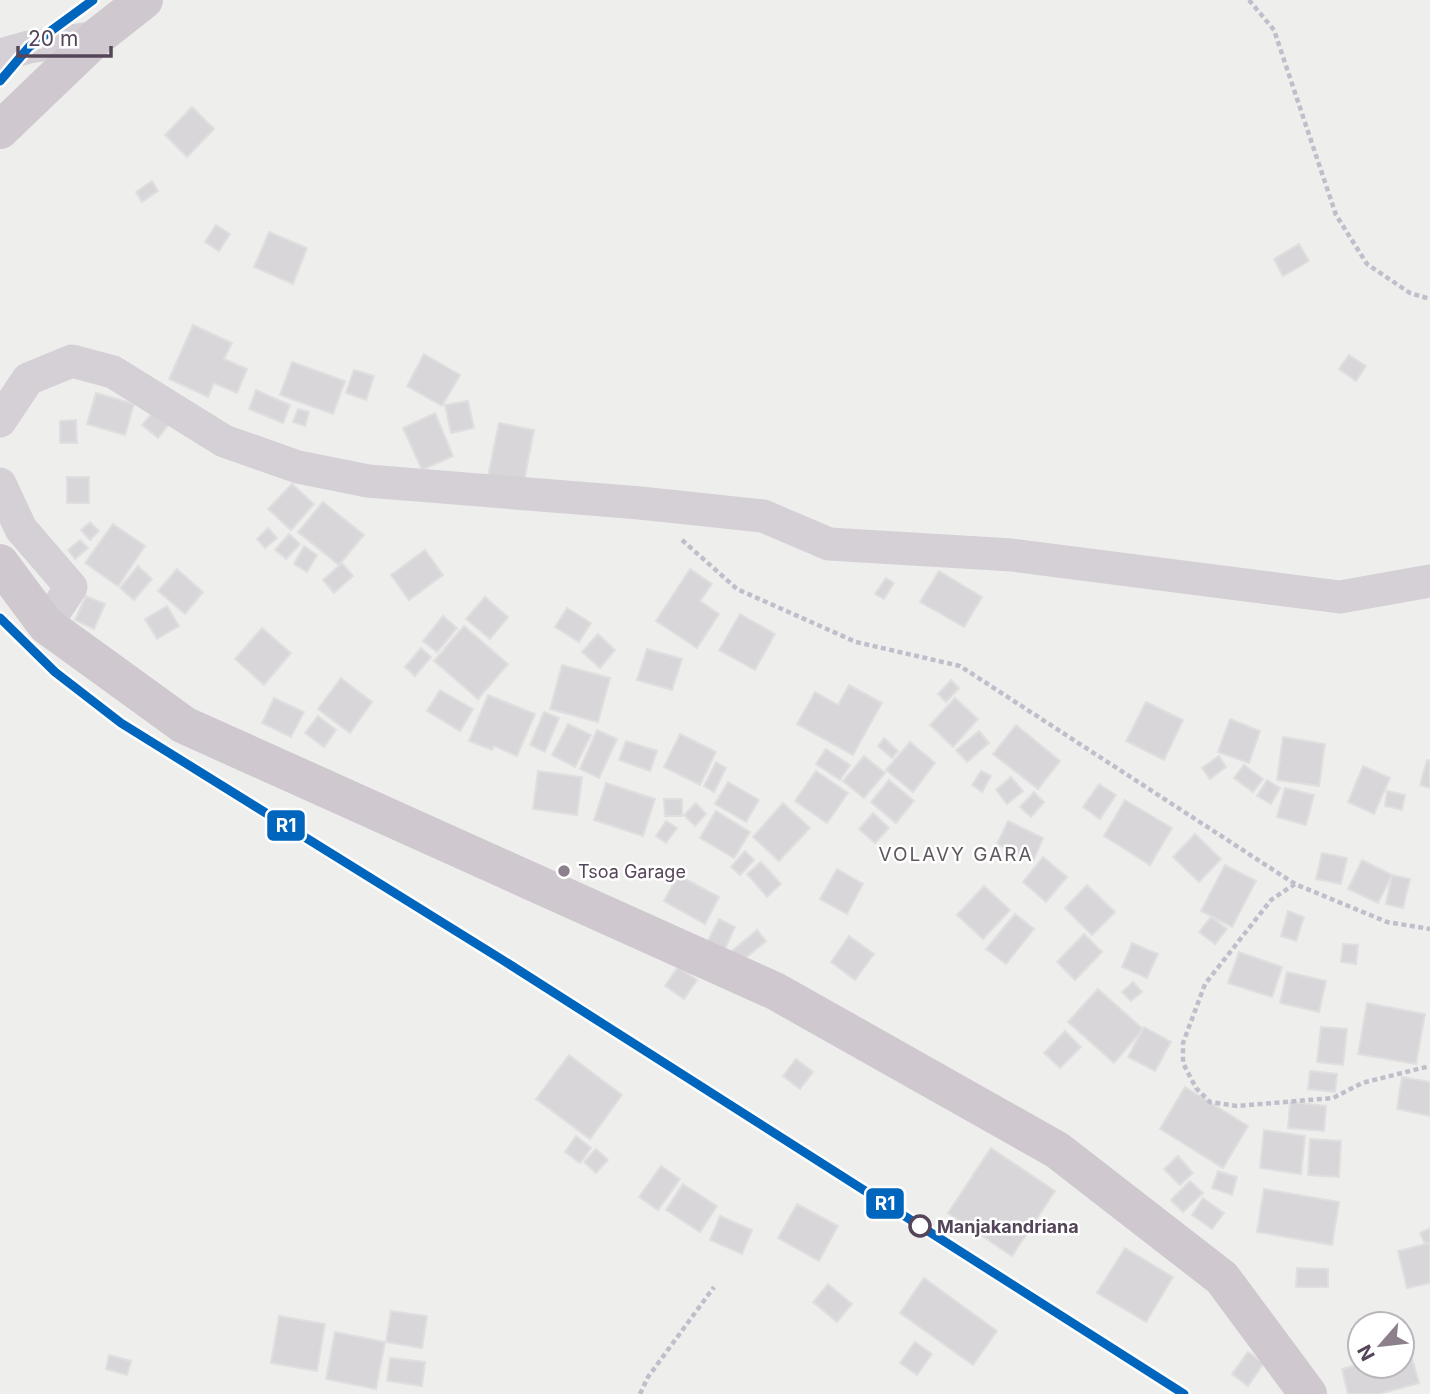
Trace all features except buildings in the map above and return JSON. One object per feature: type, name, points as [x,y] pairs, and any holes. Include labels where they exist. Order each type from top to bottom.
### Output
[{"type":"main road","points":[[0,130],[97,37],[144,0]]},
{"type":"main road","points":[[0,564],[46,625],[184,724],[775,991],[1057,1150],[1222,1278],[1308,1394]]},
{"type":"street","points":[[0,55],[30,47],[97,37]]},
{"type":"street","points":[[0,421],[28,379],[72,361],[113,372],[224,441],[298,467],[368,481],[764,516],[829,544],[1012,555],[1340,597],[1430,581]]},
{"type":"street","points":[[0,484],[21,529],[71,587],[46,625]]},
{"type":"path","points":[[1249,0],[1273,30],[1336,215],[1367,264],[1410,293],[1430,299]]},
{"type":"path","points":[[679,537],[737,589],[749,595],[856,642],[960,666],[1295,884],[1387,922],[1430,929]]},
{"type":"path","points":[[1295,884],[1271,900],[1205,984],[1183,1043],[1183,1063],[1196,1088],[1210,1102],[1237,1106],[1333,1098],[1362,1083],[1430,1066]]},
{"type":"path","points":[[640,1394],[648,1377],[714,1287]]},
{"type":"transit line","name":"R1","points":[[0,81],[29,47],[93,0]]},
{"type":"transit line","name":"R1","points":[[0,618],[55,672],[121,723],[501,959],[1184,1394]]},
{"type":"place","name":"Tsoa Garage","points":[[564,871]]},
{"type":"place","name":"Manjakandriana","points":[[920,1226]]},
{"type":"district","name":"VOLAVY GARA","points":[[956,854]]}]
